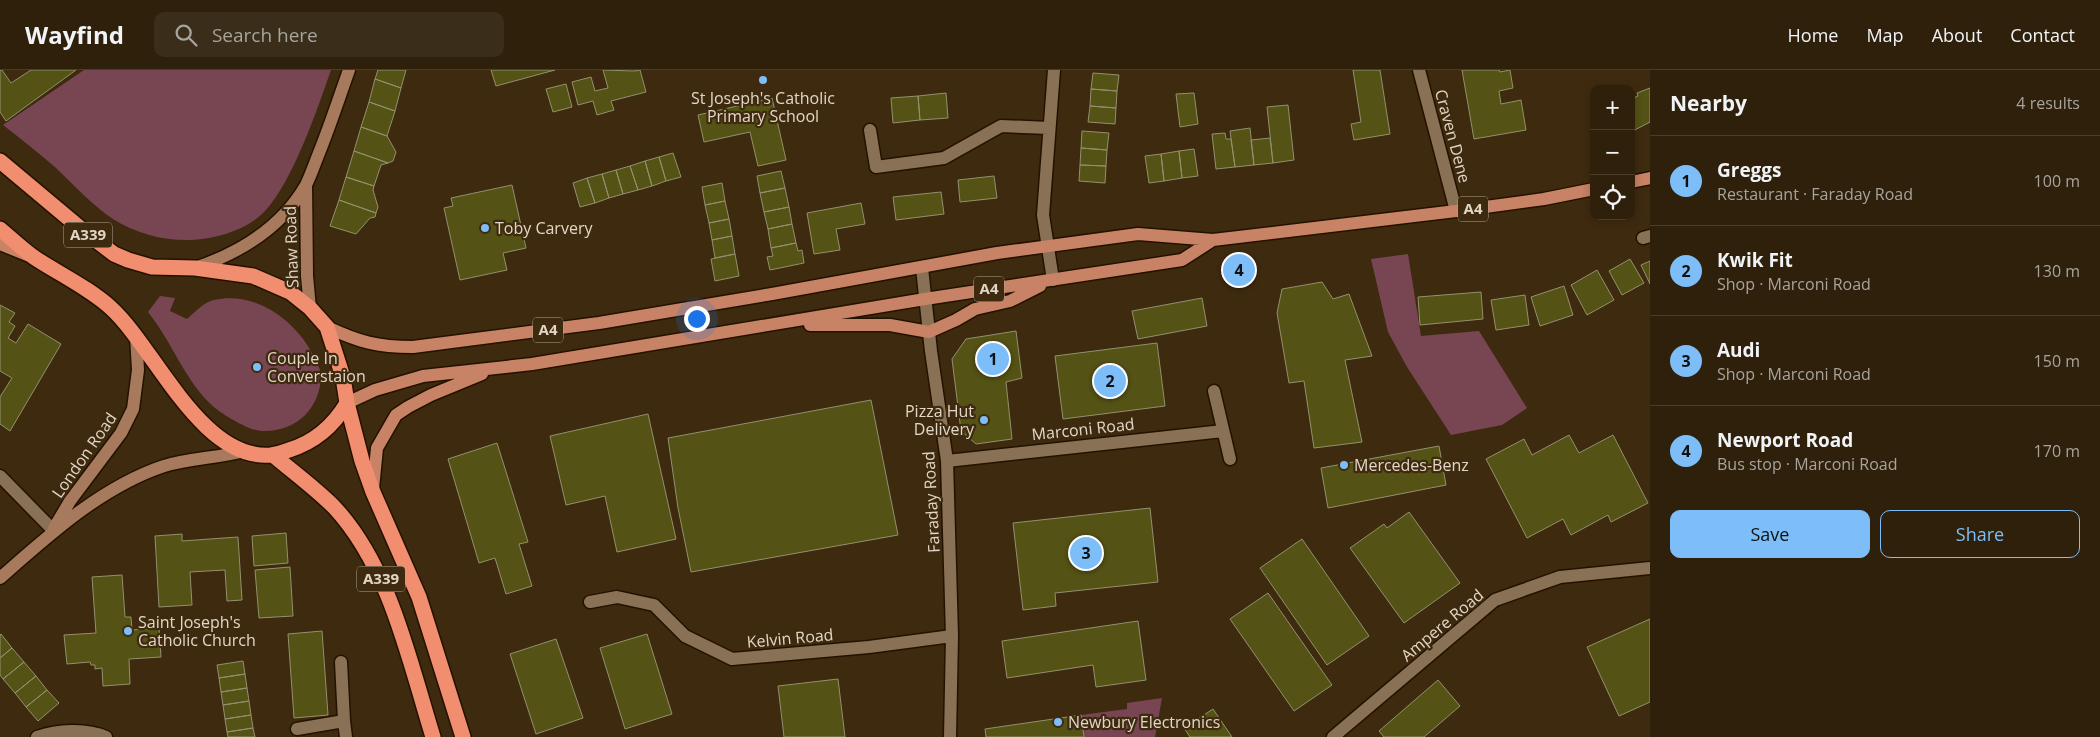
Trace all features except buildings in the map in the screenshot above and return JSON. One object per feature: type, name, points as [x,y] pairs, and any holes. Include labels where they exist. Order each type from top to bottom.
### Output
[{"type":"highway","name":"A339","points":[[0,161],[114,254],[152,267],[195,268],[253,276],[290,292],[310,308],[327,327],[340,368],[362,461],[373,492],[419,597],[463,737]]},
{"type":"highway","name":"A339","points":[[0,229],[34,258],[84,288],[111,308],[136,336],[194,414],[222,438],[244,451],[273,455],[312,440],[339,416],[347,403]]},
{"type":"highway","name":"A339","points":[[273,455],[318,492],[334,508],[365,550],[385,590],[433,737]]},
{"type":"main road","points":[[1635,181],[1650,178]]},
{"type":"main road","name":"A4","points":[[327,327],[363,343],[393,347],[413,347],[599,323],[922,268],[998,253],[1138,234],[1213,240],[1456,211],[1544,199],[1590,190]]},
{"type":"main road","name":"A4","points":[[347,403],[375,390],[423,376],[493,369],[774,325],[925,299],[1182,260],[1213,240]]},
{"type":"main road","points":[[0,244],[34,258]]},
{"type":"main road","points":[[774,325],[890,325],[929,332],[975,309],[1010,301],[1053,280]]},
{"type":"main road","points":[[373,492],[377,448],[396,415],[431,395],[493,369]]},
{"type":"street","name":"Shaw Road","points":[[195,268],[229,255],[262,234],[278,221],[306,185],[349,70]]},
{"type":"street","points":[[1053,280],[1043,215],[1054,70]]},
{"type":"street","name":"Craven Dene","points":[[1419,70],[1456,211]]},
{"type":"street","points":[[870,130],[876,167],[944,158],[1001,126],[1049,128]]},
{"type":"street","name":"Shaw Road","points":[[306,185],[306,269],[310,308]]},
{"type":"street","name":"Faraday Road","points":[[922,268],[947,461],[952,636],[950,737]]},
{"type":"street","name":"London Road","points":[[53,530],[70,501],[121,433],[133,409],[138,370],[136,336]]},
{"type":"street","points":[[1214,391],[1230,459]]},
{"type":"street","name":"Marconi Road","points":[[947,461],[1223,431]]},
{"type":"street","name":"London Road","points":[[0,578],[53,530],[136,477],[184,461],[226,456],[244,451]]},
{"type":"street","points":[[0,476],[53,530]]},
{"type":"street","name":"Ampere Road","points":[[1333,737],[1495,600],[1560,577],[1650,568]]},
{"type":"street","name":"Kelvin Road","points":[[590,602],[617,597],[654,605],[685,636],[732,659],[869,647],[952,636]]},
{"type":"street","points":[[341,662],[346,737]]},
{"type":"street","points":[[297,730],[344,721]]},
{"type":"street","points":[[37,737],[54,731],[99,734],[106,737]]},
{"type":"shaded area","points":[[84,70],[331,70],[294,164],[285,182],[265,211],[258,218],[232,232],[202,239],[182,240],[151,236],[113,219],[90,201],[50,162],[3,125]]},
{"type":"shaded area","points":[[1408,254],[1421,336],[1479,331],[1527,408],[1502,425],[1451,435],[1407,367],[1388,332],[1371,259]]},
{"type":"shaded area","points":[[160,296],[175,298],[170,311],[187,319],[207,303],[229,298],[257,303],[283,318],[303,339],[320,370],[320,388],[311,408],[295,423],[274,430],[262,431],[244,426],[219,411],[195,386],[148,312]]},
{"type":"shaded area","points":[[1162,698],[1155,737],[1084,737],[1081,715],[1127,709],[1127,703]]},
{"type":"place","name":"St Joseph's Catholic Primary School","points":[[763,80]]},
{"type":"place","name":"Toby Carvery","points":[[485,228]]},
{"type":"place","name":"Newport Road","points":[[1239,270]]},
{"type":"place","name":"Greggs","points":[[993,359]]},
{"type":"place","name":"Couple In Converstaion","points":[[257,367]]},
{"type":"place","name":"Kwik Fit","points":[[1110,381]]},
{"type":"place","name":"Pizza Hut Delivery","points":[[984,420]]},
{"type":"place","name":"Mercedes-Benz","points":[[1344,465]]},
{"type":"place","name":"Audi","points":[[1086,553]]},
{"type":"place","name":"Saint Joseph's Catholic Church","points":[[128,631]]},
{"type":"place","name":"Newbury Electronics","points":[[1058,722]]}]
